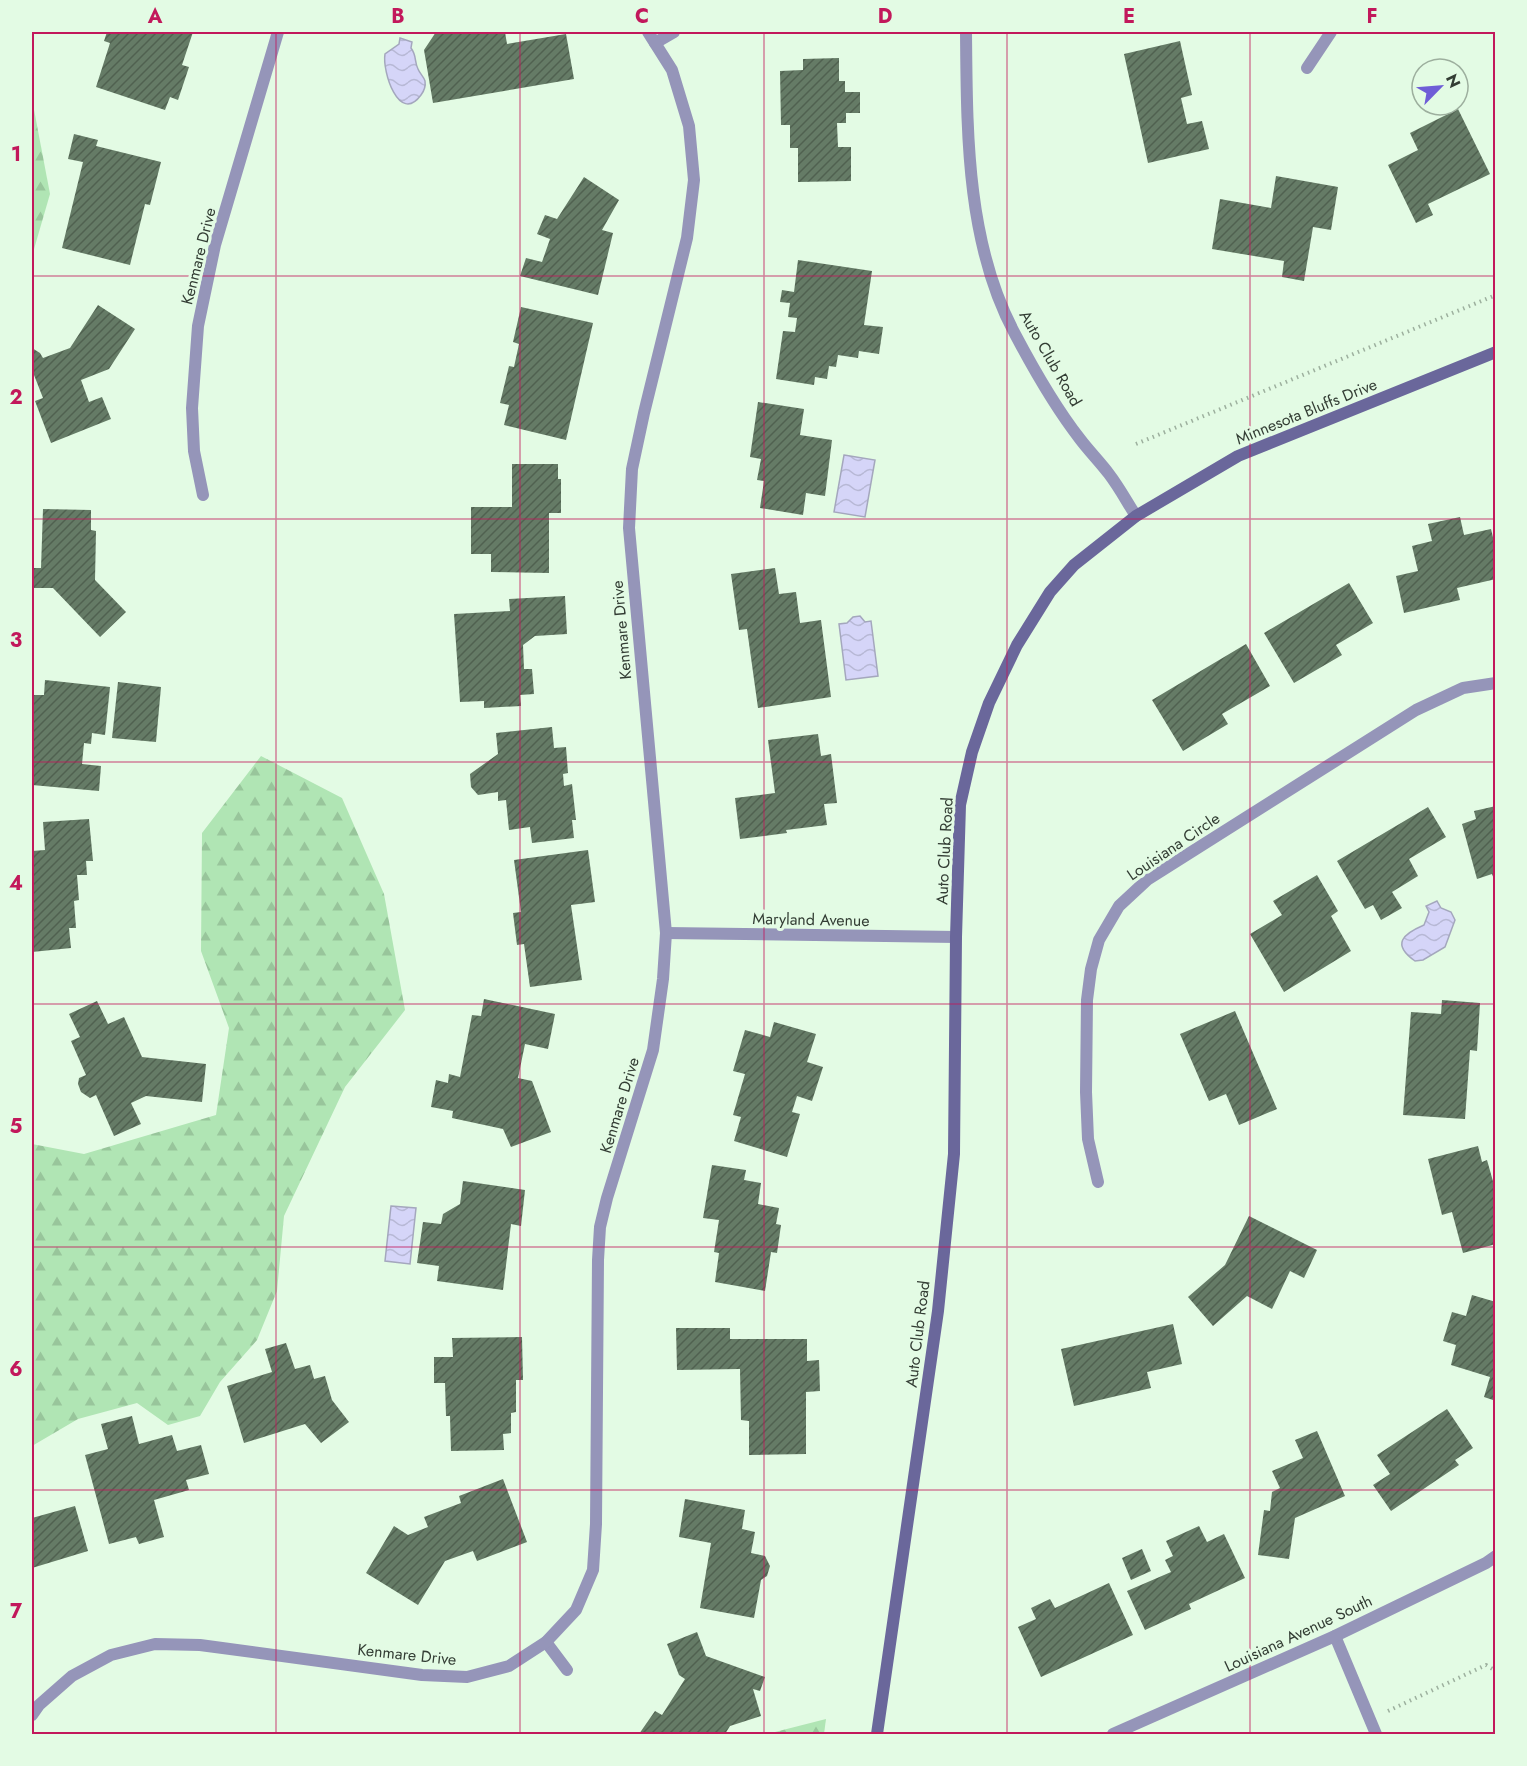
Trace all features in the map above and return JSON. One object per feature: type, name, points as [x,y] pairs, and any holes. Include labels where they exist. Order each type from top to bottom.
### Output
[{"type":"street","name":"Kenmare Drive","points":[[203,495],[194,451],[192,408],[198,326],[215,245],[278,32]]},
{"type":"street","name":"Kenmare Drive","points":[[32,1715],[39,1705],[72,1676],[111,1655],[155,1644],[200,1645],[422,1675],[467,1677],[508,1666],[546,1642],[576,1610],[593,1570],[596,1524],[600,1227],[654,1050],[666,933],[629,528],[632,469],[687,238],[694,180],[689,126],[672,70],[648,32]]},
{"type":"street","points":[[655,43],[674,32]]},
{"type":"street","name":"Auto Club Road","points":[[877,1734],[938,1311],[954,1154],[960,805],[972,752],[989,703],[1017,645],[1050,592],[1074,565],[1136,516],[1109,474],[1079,438],[1046,388],[1014,332],[990,273],[973,196],[967,110],[966,32]]},
{"type":"street","points":[[1307,68],[1331,32]]},
{"type":"street","name":"Minnesota Bluffs Drive","points":[[1136,516],[1238,456],[1496,352]]},
{"type":"street","name":"Louisiana Circle","points":[[1098,1182],[1088,1139],[1087,1000],[1091,969],[1100,940],[1119,906],[1147,880],[1416,710],[1463,688],[1496,683]]},
{"type":"street","name":"Maryland Avenue","points":[[666,933],[956,937]]},
{"type":"street","name":"Louisiana Avenue South","points":[[1113,1734],[1335,1636],[1486,1563],[1496,1556]]},
{"type":"street","points":[[1335,1636],[1376,1734]]},
{"type":"street","points":[[546,1642],[567,1670]]},
{"type":"path","points":[[1136,444],[1496,295]]},
{"type":"path","points":[[1370,1719],[1485,1665],[1496,1671]]},
{"type":"green space","points":[[32,99],[50,194],[32,256]]},
{"type":"green space","points":[[261,756],[342,798],[384,894],[405,1010],[345,1087],[284,1216],[277,1291],[257,1340],[220,1382],[200,1416],[168,1425],[137,1403],[78,1419],[32,1446],[32,1144],[84,1154],[216,1115],[229,1028],[201,951],[202,833]]},
{"type":"green space","points":[[826,1719],[824,1734],[773,1734],[775,1732]]},
{"type":"water","points":[[400,38],[412,42],[411,48],[425,83],[421,95],[413,103],[406,104],[399,100],[386,72],[385,54],[399,44]]},
{"type":"water","points":[[844,455],[875,460],[865,517],[834,512]]},
{"type":"water","points":[[860,616],[865,622],[871,621],[878,676],[846,680],[839,624],[847,623],[853,617]]},
{"type":"water","points":[[1437,901],[1441,908],[1451,912],[1455,920],[1445,947],[1423,960],[1415,961],[1403,949],[1403,940],[1410,932],[1424,925],[1429,912],[1426,906]]},
{"type":"water","points":[[391,1206],[416,1208],[410,1264],[385,1261]]},
{"type":"building","points":[[107,32],[193,32],[182,65],[189,67],[178,100],[170,97],[165,110],[96,87],[110,43],[104,41]]},
{"type":"building","points":[[436,32],[505,32],[507,44],[566,34],[574,79],[433,103],[424,50]]},
{"type":"building","points":[[1180,41],[1192,95],[1181,98],[1187,124],[1202,121],[1209,149],[1148,163],[1124,54]]},
{"type":"building","points":[[839,58],[839,81],[845,81],[845,92],[860,92],[860,113],[846,113],[846,123],[837,123],[838,147],[851,147],[851,181],[798,182],[798,148],[790,148],[790,125],[781,125],[780,71],[803,70],[803,59]]},
{"type":"building","points":[[1442,117],[1462,117],[1490,174],[1428,204],[1433,215],[1416,223],[1388,165],[1418,150],[1410,133]]},
{"type":"building","points":[[74,134],[98,140],[96,146],[161,162],[150,205],[145,204],[130,265],[62,248],[83,162],[68,159]]},
{"type":"building","points":[[1276,176],[1338,187],[1331,230],[1313,227],[1304,281],[1282,277],[1284,261],[1212,249],[1220,199],[1271,208]]},
{"type":"building","points":[[584,177],[619,200],[602,230],[613,233],[598,295],[520,276],[526,258],[542,262],[550,239],[537,234],[545,215],[557,219]]},
{"type":"building","points":[[798,260],[872,271],[864,325],[883,327],[879,354],[859,351],[858,358],[838,355],[836,367],[829,366],[827,379],[815,377],[814,385],[776,379],[783,331],[795,332],[797,318],[788,317],[790,303],[780,302],[782,290],[794,292]]},
{"type":"building","points":[[98,305],[135,329],[109,369],[81,380],[89,402],[102,397],[111,419],[51,443],[35,401],[43,398],[32,374],[32,348],[43,358],[70,348]]},
{"type":"building","points":[[521,307],[593,323],[566,440],[504,425],[509,405],[500,403],[509,366],[514,367],[519,344],[513,342]]},
{"type":"building","points":[[758,402],[804,409],[800,435],[832,440],[825,496],[806,493],[803,515],[760,508],[764,481],[757,480],[761,459],[750,457]]},
{"type":"building","points":[[512,464],[558,464],[558,479],[561,479],[561,513],[549,513],[549,573],[491,572],[491,554],[471,554],[471,507],[512,507]]},
{"type":"building","points":[[43,509],[91,510],[91,530],[96,531],[95,580],[126,612],[100,637],[53,588],[32,588],[32,568],[41,568]]},
{"type":"building","points":[[1460,517],[1464,535],[1491,529],[1496,550],[1496,579],[1457,588],[1460,600],[1404,613],[1396,576],[1418,571],[1412,546],[1432,541],[1428,524]]},
{"type":"building","points":[[775,568],[779,594],[796,592],[800,623],[821,620],[831,697],[758,708],[747,629],[739,630],[731,574]]},
{"type":"building","points":[[1349,583],[1373,623],[1336,645],[1342,655],[1294,683],[1264,633]]},
{"type":"building","points":[[565,596],[567,634],[535,636],[523,645],[524,669],[532,669],[534,694],[520,695],[521,706],[484,708],[484,701],[460,702],[454,614],[510,611],[509,599]]},
{"type":"building","points":[[1246,644],[1270,686],[1222,714],[1228,724],[1183,751],[1152,700]]},
{"type":"building","points":[[45,680],[110,687],[105,735],[92,733],[91,744],[84,743],[82,764],[101,766],[99,791],[32,785],[33,695],[44,695]]},
{"type":"building","points":[[118,682],[161,687],[156,742],[112,738]]},
{"type":"building","points":[[552,727],[554,748],[566,747],[568,773],[563,774],[564,786],[572,784],[576,820],[572,820],[574,838],[532,843],[530,827],[509,830],[506,800],[498,801],[498,792],[478,795],[471,787],[470,774],[498,754],[496,733]]},
{"type":"building","points":[[818,734],[821,756],[831,754],[837,803],[824,804],[827,825],[740,839],[735,798],[775,793],[768,740]]},
{"type":"building","points":[[1496,806],[1495,882],[1492,874],[1477,879],[1462,824],[1476,819],[1474,811]]},
{"type":"building","points":[[1428,807],[1446,837],[1409,859],[1418,876],[1392,892],[1402,908],[1381,920],[1373,905],[1365,909],[1337,861]]},
{"type":"building","points":[[89,819],[93,861],[86,861],[87,875],[77,875],[79,900],[74,901],[76,928],[69,928],[71,948],[32,952],[32,851],[45,850],[43,822]]},
{"type":"building","points":[[588,850],[595,902],[571,905],[582,980],[530,987],[524,944],[517,945],[513,913],[521,912],[514,860]]},
{"type":"building","points":[[1317,875],[1338,911],[1331,916],[1351,951],[1284,992],[1250,934],[1282,915],[1273,901]]},
{"type":"building","points":[[484,999],[555,1014],[548,1049],[525,1044],[518,1078],[532,1081],[551,1132],[511,1147],[503,1129],[452,1118],[453,1111],[431,1107],[436,1080],[448,1083],[449,1074],[460,1077],[472,1015],[481,1016]]},
{"type":"building","points":[[1442,1000],[1480,1003],[1477,1051],[1470,1050],[1465,1119],[1403,1115],[1411,1012],[1441,1014]]},
{"type":"building","points":[[97,1001],[108,1024],[124,1017],[142,1057],[206,1064],[202,1102],[146,1096],[131,1103],[141,1124],[114,1136],[96,1095],[90,1098],[81,1092],[78,1084],[79,1078],[86,1075],[71,1041],[80,1037],[69,1014]]},
{"type":"building","points":[[1235,1011],[1277,1109],[1239,1125],[1226,1094],[1209,1101],[1180,1034]]},
{"type":"building","points":[[774,1022],[816,1034],[807,1062],[823,1067],[812,1101],[797,1096],[792,1112],[800,1114],[787,1157],[734,1141],[741,1117],[733,1115],[745,1074],[733,1071],[745,1030],[770,1037]]},
{"type":"building","points":[[1478,1146],[1482,1162],[1487,1160],[1496,1192],[1496,1244],[1463,1253],[1452,1212],[1442,1215],[1428,1159]]},
{"type":"building","points":[[712,1165],[746,1170],[744,1180],[761,1183],[758,1204],[779,1208],[776,1224],[781,1225],[777,1253],[771,1252],[765,1291],[715,1282],[719,1253],[714,1252],[719,1220],[703,1218]]},
{"type":"building","points":[[463,1181],[525,1190],[521,1226],[511,1224],[503,1290],[437,1281],[439,1266],[417,1263],[423,1222],[441,1224],[443,1214],[460,1204]]},
{"type":"building","points":[[1249,1216],[1317,1250],[1304,1278],[1290,1271],[1272,1309],[1247,1296],[1213,1326],[1188,1297],[1225,1265]]},
{"type":"building","points":[[1472,1295],[1496,1302],[1496,1401],[1484,1397],[1490,1377],[1451,1365],[1456,1345],[1443,1341],[1452,1312],[1466,1316]]},
{"type":"building","points":[[1173,1324],[1182,1364],[1147,1372],[1151,1388],[1074,1406],[1061,1349]]},
{"type":"building","points":[[676,1328],[730,1328],[730,1339],[807,1339],[807,1361],[819,1360],[820,1391],[806,1392],[806,1454],[749,1455],[749,1421],[741,1420],[740,1369],[677,1370]]},
{"type":"building","points":[[522,1337],[523,1380],[516,1380],[516,1412],[511,1413],[511,1433],[503,1434],[504,1450],[451,1451],[450,1416],[446,1416],[445,1383],[434,1383],[434,1357],[453,1357],[452,1338]]},
{"type":"building","points":[[286,1343],[295,1369],[310,1365],[314,1379],[325,1376],[332,1400],[349,1422],[321,1443],[305,1424],[244,1443],[227,1386],[272,1372],[265,1349]]},
{"type":"building","points":[[1447,1409],[1473,1448],[1455,1460],[1459,1465],[1391,1511],[1373,1485],[1390,1474],[1377,1455]]},
{"type":"building","points":[[132,1416],[139,1444],[172,1435],[177,1451],[201,1445],[209,1474],[186,1480],[189,1490],[154,1500],[164,1537],[139,1544],[136,1537],[109,1544],[85,1455],[108,1449],[101,1424]]},
{"type":"building","points":[[1317,1431],[1345,1496],[1295,1518],[1289,1559],[1258,1555],[1264,1510],[1270,1511],[1272,1492],[1280,1488],[1272,1471],[1303,1458],[1295,1440]]},
{"type":"building","points":[[503,1479],[527,1542],[477,1561],[473,1551],[445,1561],[418,1605],[366,1573],[394,1526],[408,1535],[428,1527],[424,1517],[461,1503],[459,1496]]},
{"type":"building","points":[[685,1499],[745,1510],[742,1529],[755,1532],[751,1553],[765,1556],[770,1566],[767,1576],[761,1580],[754,1618],[700,1608],[711,1543],[679,1537]]},
{"type":"building","points":[[75,1506],[88,1551],[32,1568],[32,1518]]},
{"type":"building","points":[[1199,1526],[1207,1542],[1224,1534],[1245,1578],[1189,1604],[1191,1609],[1145,1630],[1127,1591],[1171,1572],[1165,1560],[1173,1556],[1166,1541]]},
{"type":"building","points":[[1142,1549],[1151,1571],[1131,1580],[1122,1558]]},
{"type":"building","points":[[1109,1583],[1133,1635],[1041,1677],[1018,1627],[1036,1619],[1031,1608],[1050,1599],[1055,1608]]},
{"type":"building","points":[[697,1632],[706,1656],[765,1677],[760,1691],[753,1689],[761,1716],[730,1726],[725,1734],[639,1734],[655,1711],[662,1715],[685,1679],[679,1675],[667,1644]]}]
